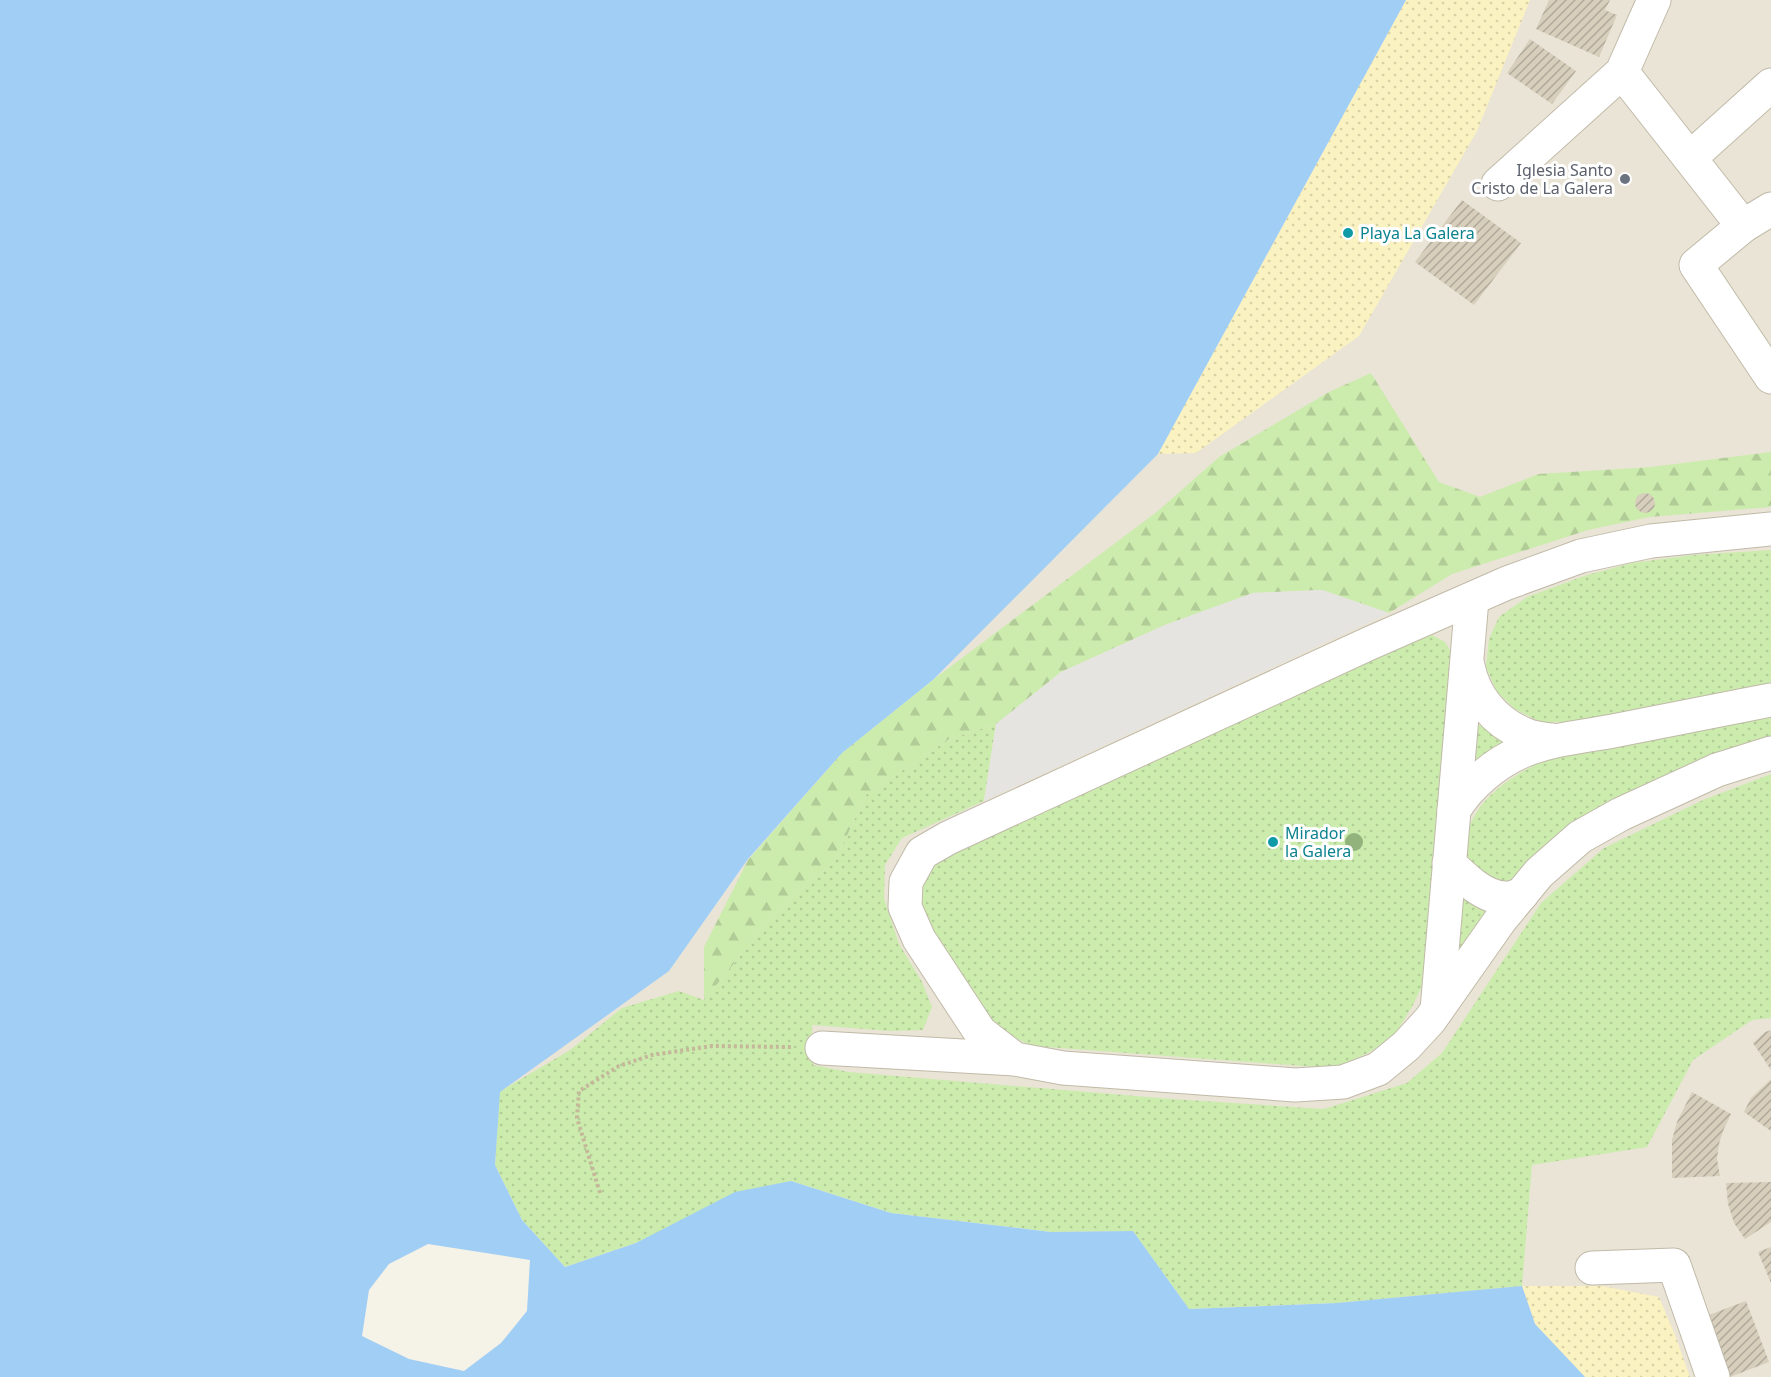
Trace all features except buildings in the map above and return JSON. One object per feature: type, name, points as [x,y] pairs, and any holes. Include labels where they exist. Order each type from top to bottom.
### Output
[{"type":"street","points":[[1498,184],[1622,72],[1654,0]]},
{"type":"street","points":[[1622,72],[1743,226]]},
{"type":"street","points":[[1690,158],[1771,85]]},
{"type":"street","points":[[1771,208],[1743,226],[1696,266],[1771,377]]},
{"type":"street","points":[[1015,1059],[980,1032],[919,939],[905,907],[906,882],[922,854],[948,838],[1163,738],[1507,583],[1581,556],[1651,541],[1771,529]]},
{"type":"street","points":[[1437,1010],[1472,599]]},
{"type":"street","points":[[1467,658],[1471,681],[1489,712],[1524,734],[1552,741]]},
{"type":"street","points":[[1454,810],[1465,792],[1490,771],[1520,752],[1552,741],[1771,700]]},
{"type":"street","points":[[822,1048],[1015,1059],[1063,1068],[1295,1085],[1343,1082],[1378,1069],[1406,1046],[1437,1010],[1501,919],[1539,873],[1580,837],[1621,814],[1717,770],[1771,753]]},
{"type":"street","points":[[1449,862],[1465,879],[1489,893],[1506,898],[1522,894]]},
{"type":"street","points":[[1592,1268],[1674,1265],[1713,1377]]},
{"type":"path","points":[[600,1193],[577,1118],[579,1091],[620,1066],[652,1056],[712,1046],[822,1048]]},
{"type":"shaded area","points":[[1406,0],[1771,0],[1771,1377],[1585,1377],[1337,1303],[499,1092],[669,971],[748,859],[842,753],[934,679],[1158,454]]},
{"type":"shaded area","points":[[1322,590],[1389,613],[984,801],[996,724],[1061,672],[1165,625],[1253,593]]},
{"type":"green space","points":[[1371,373],[1439,482],[1480,497],[1539,474],[1651,467],[1771,452],[1771,507],[1649,517],[1588,530],[1452,574],[1389,613],[1322,590],[1253,593],[1165,625],[1061,672],[996,724],[949,739],[866,795],[835,861],[778,910],[704,1000],[704,947],[748,860],[842,753],[934,679],[1158,511],[1219,457],[1329,392]]},
{"type":"green space","points":[[1771,550],[1771,684],[1573,722],[1540,722],[1515,709],[1497,692],[1486,667],[1489,639],[1499,617],[1527,597],[1584,576],[1632,563],[1693,555]]},
{"type":"green space","points":[[1432,635],[1445,642],[1453,655],[1426,978],[1412,1007],[1392,1039],[1336,1067],[1303,1066],[1033,1046],[1008,1035],[979,1009],[922,917],[920,893],[928,872],[949,853],[1416,637]]},
{"type":"green space","points":[[1771,715],[1771,739],[1508,884],[1494,883],[1467,865],[1465,847],[1468,831],[1483,803],[1508,781],[1537,764],[1576,752]]},
{"type":"green space","points":[[1475,722],[1507,744],[1473,769]]},
{"type":"green space","points":[[996,724],[984,801],[902,838],[885,865],[884,898],[899,944],[922,982],[932,1007],[923,1030],[890,1031],[812,1025],[813,1065],[849,1072],[1172,1099],[1324,1109],[1407,1083],[1442,1053],[1541,903],[1604,848],[1703,800],[1771,774],[1771,1018],[1752,1020],[1693,1060],[1647,1147],[1532,1165],[1522,1286],[1337,1303],[1189,1309],[1133,1231],[1051,1232],[891,1213],[791,1181],[636,1243],[565,1267],[522,1220],[495,1165],[499,1092],[570,1050],[622,1008],[679,991],[704,1000],[778,910],[835,861],[866,795],[949,739]]},
{"type":"green space","points":[[1462,892],[1493,905],[1459,957]]},
{"type":"sand","name":"Playa La Galera","points":[[1406,0],[1530,0],[1477,131],[1359,336],[1196,453],[1158,454]]},
{"type":"sand","points":[[1522,1286],[1602,1286],[1659,1297],[1690,1377],[1585,1377],[1535,1324]]},
{"type":"water","points":[[0,0],[1406,0],[1158,454],[934,679],[842,753],[748,859],[669,971],[500,1092],[495,1165],[522,1220],[565,1267],[636,1243],[735,1192],[791,1181],[891,1213],[1051,1232],[1133,1231],[1189,1309],[1337,1303],[1522,1286],[1535,1324],[1585,1377],[0,1377]],"holes":[[[428,1244],[530,1260],[527,1311],[501,1343],[464,1371],[409,1359],[362,1336],[369,1290],[389,1264]]]},
{"type":"place","name":"Iglesia Santo Cristo de La Galera","points":[[1625,179]]},
{"type":"place","name":"Playa La Galera","points":[[1348,233]]},
{"type":"place","name":"Mirador la Galera","points":[[1273,842]]}]
